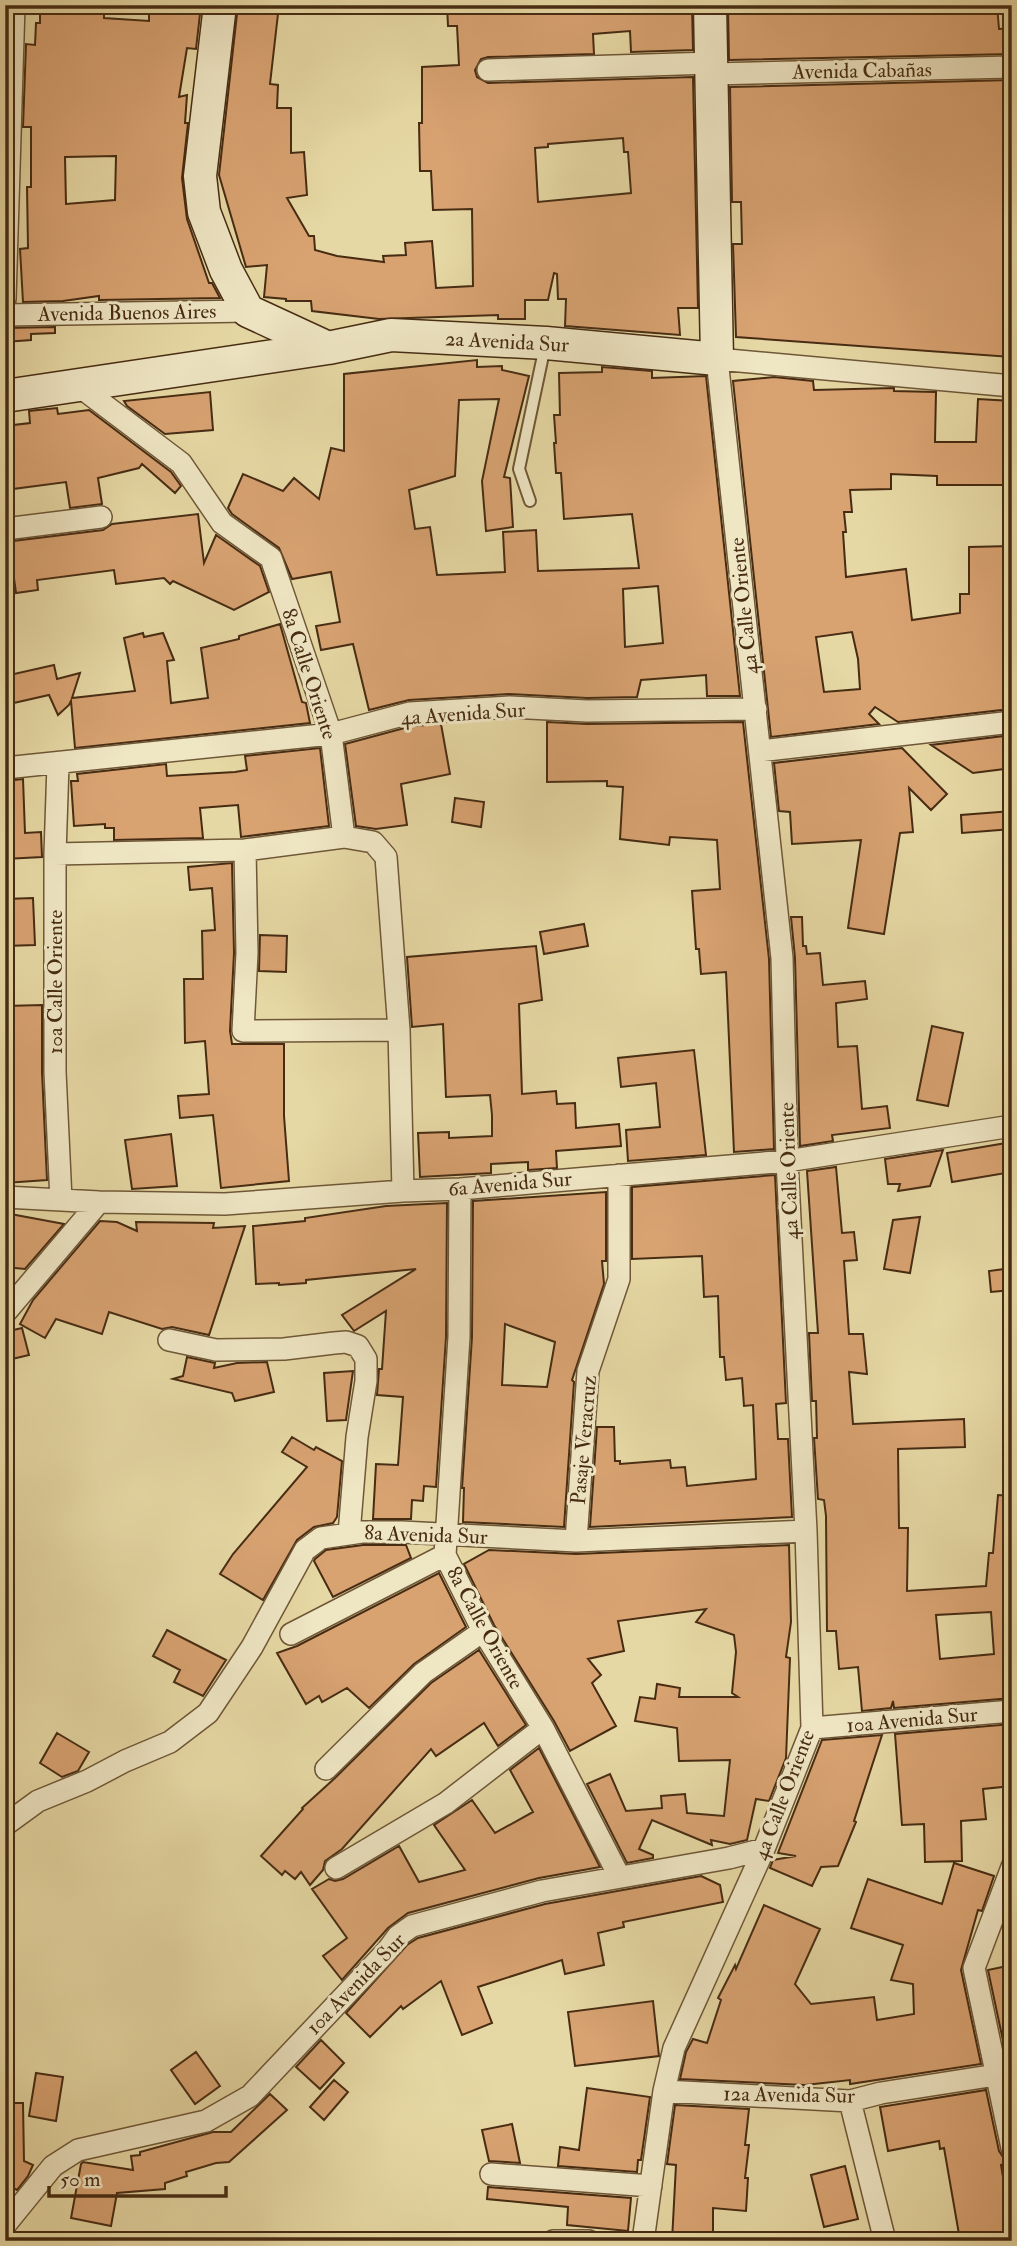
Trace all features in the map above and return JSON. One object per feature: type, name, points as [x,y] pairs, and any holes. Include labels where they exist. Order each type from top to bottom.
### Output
[{"type":"main road","points":[[220,5],[200,176],[204,212],[226,271],[248,311],[328,348]]},
{"type":"main road","name":"4a Calle Oriente","points":[[710,5],[717,359]]},
{"type":"main road","name":"2a Avenida Sur","points":[[5,396],[328,348],[391,335],[546,343],[717,359]]},
{"type":"street","points":[[5,299],[9,93],[14,5]]},
{"type":"street","name":"Avenida Cabañas","points":[[488,70],[1012,67]]},
{"type":"street","name":"Avenida Buenos Aires","points":[[5,315],[248,311]]},
{"type":"street","name":"2a Avenida Sur","points":[[717,359],[1012,386]]},
{"type":"street","name":"4a Calle Oriente","points":[[643,2241],[664,2091],[674,2048],[764,1849],[812,1728],[806,1531],[787,1161],[782,958],[717,359]]},
{"type":"street","name":"8a Calle Oriente","points":[[79,386],[181,463],[222,523],[271,558],[331,734],[344,837]]},
{"type":"street","points":[[5,529],[101,517]]},
{"type":"street","name":"4a Avenida Sur","points":[[5,768],[331,734],[410,713],[510,707],[587,711],[756,709]]},
{"type":"street","points":[[760,751],[1012,722]]},
{"type":"street","name":"10a Calle Oriente","points":[[58,764],[55,854],[55,1072],[61,1200]]},
{"type":"street","points":[[55,854],[245,850],[344,837],[373,842],[386,857],[399,1030],[403,1191]]},
{"type":"street","points":[[245,850],[247,953],[243,1031],[399,1030]]},
{"type":"street","name":"6a Avenida Sur","points":[[5,1196],[99,1202],[225,1204],[460,1189],[787,1161],[1012,1126]]},
{"type":"street","name":"Pasaje Veracruz","points":[[576,1541],[588,1371],[619,1279],[619,1175]]},
{"type":"street","name":"8a Calle Oriente","points":[[460,1189],[459,1337],[446,1545],[483,1631],[543,1728],[618,1876]]},
{"type":"street","points":[[5,1313],[99,1202]]},
{"type":"street","points":[[169,1340],[216,1350],[284,1349],[346,1342],[358,1346],[366,1359],[366,1381],[357,1437],[349,1534]]},
{"type":"street","name":"8a Avenida Sur","points":[[5,1825],[38,1801],[170,1742],[208,1713],[252,1647],[305,1550],[321,1538],[402,1532],[446,1545],[806,1531]]},
{"type":"street","points":[[291,1634],[446,1545]]},
{"type":"street","points":[[326,1769],[423,1673],[483,1631]]},
{"type":"street","name":"10a Avenida Sur","points":[[812,1728],[1012,1711]]},
{"type":"street","points":[[336,1868],[446,1803],[543,1728]]},
{"type":"street","name":"10a Avenida Sur","points":[[5,2225],[53,2166],[78,2150],[206,2121],[250,2095],[387,1951],[398,1936],[412,1926],[542,1891],[729,1858],[764,1849]]},
{"type":"street","points":[[1012,1867],[974,1968],[1012,2148]]},
{"type":"street","name":"12a Avenida Sur","points":[[664,2091],[850,2101],[881,2093],[996,2075]]},
{"type":"street","points":[[850,2101],[885,2241]]},
{"type":"street","points":[[491,2174],[651,2186]]},
{"type":"street","points":[[553,2241],[589,2241]]},
{"type":"lane","points":[[530,501],[519,469],[546,343]]},
{"type":"building","points":[[40,5],[80,5],[80,8],[104,11],[104,18],[149,21],[149,5],[201,5],[196,49],[187,48],[179,97],[187,95],[185,123],[188,123],[182,178],[187,219],[209,283],[212,283],[220,298],[99,300],[99,296],[63,301],[23,302],[20,249],[28,248],[27,187],[31,187],[31,127],[23,127],[26,44],[35,45],[36,23],[40,23]],"holes":[[[116,156],[115,200],[66,204],[65,157]]]},
{"type":"building","points":[[238,5],[279,5],[270,84],[278,85],[277,108],[291,108],[291,153],[304,152],[307,195],[287,198],[309,236],[314,236],[315,250],[337,256],[384,262],[383,256],[406,255],[405,243],[432,241],[436,288],[473,286],[472,209],[433,210],[431,171],[420,171],[422,67],[459,65],[457,26],[448,26],[447,5],[495,5],[495,14],[539,10],[539,5],[692,5],[693,50],[631,52],[630,31],[593,34],[594,54],[488,57],[481,59],[475,70],[477,77],[488,83],[693,77],[698,308],[678,308],[680,335],[565,326],[566,299],[558,299],[557,274],[554,273],[548,300],[525,300],[525,319],[498,319],[498,315],[379,319],[312,311],[311,301],[286,301],[264,297],[267,265],[246,267],[219,175]],"holes":[[[623,138],[624,152],[628,152],[631,193],[538,202],[535,148],[548,147],[548,144]]]},
{"type":"building","points":[[753,5],[997,5],[999,29],[1012,28],[1012,54],[729,60],[728,9],[753,8]]},
{"type":"building","points":[[1012,80],[1011,357],[736,337],[733,244],[742,244],[741,202],[732,202],[730,87]]},
{"type":"building","points":[[55,327],[55,333],[31,334],[31,340],[5,342],[5,328]]},
{"type":"building","points":[[477,360],[477,367],[502,366],[502,370],[529,376],[504,477],[510,478],[513,527],[486,531],[482,481],[499,399],[459,400],[455,476],[409,490],[415,529],[430,527],[437,575],[505,572],[503,532],[536,530],[538,571],[639,568],[632,514],[564,519],[561,473],[556,473],[554,443],[554,415],[560,415],[559,373],[602,372],[602,367],[652,371],[652,378],[706,376],[740,696],[707,696],[706,675],[641,680],[637,697],[587,698],[509,694],[409,700],[369,710],[353,644],[321,650],[316,626],[340,622],[331,572],[292,579],[279,548],[232,514],[228,508],[243,474],[283,491],[294,478],[319,499],[331,448],[344,451],[344,374]],"holes":[[[658,586],[663,643],[625,647],[623,589]]]},
{"type":"building","points":[[774,377],[813,381],[814,390],[894,388],[894,391],[936,392],[935,442],[976,442],[978,399],[1012,401],[1012,485],[937,485],[937,476],[891,474],[891,489],[850,490],[852,512],[844,512],[846,532],[843,532],[846,577],[906,569],[912,620],[960,613],[960,594],[969,594],[969,547],[1012,546],[1010,709],[898,722],[875,707],[869,714],[879,724],[771,737],[733,381]],"holes":[[[852,632],[858,659],[860,689],[824,692],[816,637]]]},
{"type":"building","points":[[210,392],[213,430],[165,434],[124,401]]},
{"type":"building","points":[[57,408],[58,414],[89,410],[171,472],[181,486],[175,493],[142,464],[139,468],[98,478],[102,504],[70,508],[66,482],[5,490],[5,426],[30,423],[29,411]]},
{"type":"building","points":[[198,514],[204,563],[216,535],[260,566],[269,592],[234,610],[173,581],[170,584],[164,578],[116,584],[114,570],[37,580],[38,590],[16,593],[13,571],[5,571],[5,542],[103,530],[112,524]]},
{"type":"building","points":[[280,624],[310,723],[75,748],[71,701],[58,715],[49,695],[5,705],[5,676],[54,665],[57,679],[80,673],[72,698],[135,691],[124,638],[143,633],[144,637],[163,633],[174,660],[167,661],[171,703],[208,698],[201,648],[239,639],[239,636]]},
{"type":"building","points":[[547,722],[743,722],[769,959],[774,1149],[734,1152],[726,972],[701,974],[699,949],[696,949],[692,891],[720,889],[717,840],[670,837],[669,845],[620,839],[623,787],[607,786],[607,781],[547,782]]},
{"type":"building","points":[[441,724],[450,774],[401,784],[407,825],[376,829],[356,826],[345,744],[412,726]]},
{"type":"building","points":[[1012,735],[1012,768],[973,773],[931,745]]},
{"type":"building","points":[[320,748],[329,826],[241,837],[238,805],[200,808],[203,838],[114,840],[114,828],[105,828],[105,824],[74,826],[71,781],[78,781],[77,774],[166,764],[167,776],[235,772],[247,770],[245,756]]},
{"type":"building","points":[[902,748],[947,794],[931,810],[909,788],[913,832],[900,833],[884,934],[848,928],[861,840],[792,844],[790,812],[779,811],[774,763]]},
{"type":"building","points":[[23,779],[25,833],[41,832],[42,857],[5,859],[5,781]]},
{"type":"building","points":[[455,798],[484,802],[481,827],[452,822]]},
{"type":"building","points":[[1012,811],[1012,829],[962,833],[961,815]]},
{"type":"building","points":[[232,863],[232,1044],[284,1044],[284,1116],[289,1181],[221,1188],[213,1115],[180,1118],[178,1096],[209,1094],[205,1041],[185,1043],[184,979],[203,979],[202,931],[215,930],[212,888],[190,890],[188,867]]},
{"type":"building","points":[[33,898],[35,945],[5,946],[5,899]]},
{"type":"building","points":[[791,917],[802,917],[803,946],[806,946],[807,954],[820,953],[823,985],[865,981],[867,999],[836,1003],[838,1047],[857,1046],[862,1109],[887,1106],[890,1128],[832,1135],[833,1141],[800,1146],[795,958]]},
{"type":"building","points":[[584,924],[588,946],[544,954],[540,932]]},
{"type":"building","points":[[260,935],[287,936],[286,972],[259,971]]},
{"type":"building","points":[[536,946],[542,1000],[519,1004],[522,1094],[556,1091],[557,1104],[575,1103],[576,1128],[619,1124],[621,1146],[556,1151],[557,1168],[528,1170],[528,1162],[491,1164],[491,1173],[420,1177],[418,1133],[449,1132],[449,1138],[492,1136],[492,1115],[490,1095],[446,1097],[443,1024],[412,1027],[407,957]]},
{"type":"building","points":[[42,1005],[47,1180],[5,1183],[5,1006]]},
{"type":"building","points":[[932,1026],[963,1033],[948,1106],[917,1100]]},
{"type":"building","points":[[694,1050],[706,1155],[628,1161],[626,1130],[660,1127],[656,1083],[621,1087],[618,1058]]},
{"type":"building","points":[[171,1134],[177,1186],[132,1189],[125,1140]]},
{"type":"building","points":[[1012,1142],[1012,1172],[952,1182],[947,1153]]},
{"type":"building","points":[[943,1150],[930,1186],[898,1191],[900,1184],[888,1184],[885,1159]]},
{"type":"building","points":[[836,1167],[842,1233],[854,1232],[857,1260],[844,1261],[849,1334],[863,1334],[867,1374],[849,1372],[853,1424],[964,1419],[965,1447],[898,1449],[899,1528],[908,1528],[907,1591],[986,1586],[989,1553],[993,1553],[998,1495],[1012,1496],[1012,1698],[894,1708],[893,1701],[891,1708],[862,1711],[858,1667],[839,1669],[836,1631],[827,1631],[826,1516],[824,1500],[818,1499],[814,1438],[817,1438],[816,1401],[812,1401],[809,1333],[818,1333],[807,1171]],"holes":[[[991,1612],[994,1654],[940,1659],[936,1615]]]},
{"type":"building","points":[[775,1175],[786,1403],[776,1404],[778,1439],[788,1439],[792,1517],[590,1527],[597,1427],[614,1427],[615,1461],[620,1461],[620,1464],[670,1460],[671,1468],[685,1467],[687,1486],[756,1479],[753,1405],[744,1406],[742,1378],[726,1380],[724,1357],[720,1357],[718,1296],[704,1297],[702,1256],[632,1259],[632,1187]]},
{"type":"building","points":[[606,1192],[606,1261],[602,1261],[604,1284],[572,1380],[574,1382],[564,1527],[463,1522],[462,1488],[472,1337],[473,1201]],"holes":[[[505,1324],[555,1342],[547,1387],[502,1385]]]},
{"type":"building","points":[[447,1203],[446,1337],[436,1487],[424,1486],[423,1501],[412,1500],[411,1519],[373,1519],[376,1464],[398,1465],[403,1397],[377,1395],[379,1369],[382,1369],[386,1311],[354,1331],[342,1315],[416,1269],[306,1280],[306,1283],[256,1284],[253,1226],[305,1221],[305,1218],[386,1206]]},
{"type":"building","points":[[5,1213],[64,1224],[25,1269],[5,1267]]},
{"type":"building","points":[[920,1217],[910,1273],[884,1269],[893,1220]]},
{"type":"building","points":[[100,1221],[117,1222],[137,1231],[136,1222],[214,1223],[213,1228],[245,1226],[209,1335],[172,1327],[162,1329],[109,1312],[102,1334],[56,1319],[45,1338],[20,1324],[33,1300]]},
{"type":"building","points":[[1012,1268],[1012,1290],[991,1292],[989,1271]]},
{"type":"building","points":[[22,1328],[29,1355],[12,1359],[5,1332]]},
{"type":"building","points":[[187,1357],[215,1363],[214,1368],[237,1363],[267,1362],[274,1392],[235,1401],[232,1393],[173,1379],[183,1376]]},
{"type":"building","points":[[353,1371],[346,1420],[327,1421],[324,1373]]},
{"type":"building","points":[[292,1437],[314,1450],[316,1447],[342,1461],[337,1517],[333,1523],[314,1527],[297,1540],[263,1600],[220,1574],[233,1554],[307,1467],[282,1452]]},
{"type":"building","points":[[363,1545],[406,1545],[411,1558],[333,1597],[315,1559],[326,1550]]},
{"type":"building","points":[[789,1545],[791,1622],[786,1657],[790,1658],[786,1758],[769,1801],[756,1799],[747,1840],[730,1844],[711,1840],[712,1845],[652,1820],[639,1849],[653,1855],[653,1858],[627,1863],[587,1784],[610,1774],[626,1811],[662,1808],[661,1796],[685,1794],[687,1813],[724,1816],[730,1760],[679,1761],[677,1728],[635,1721],[640,1697],[655,1699],[657,1684],[680,1688],[679,1697],[738,1697],[732,1693],[736,1652],[734,1635],[696,1622],[706,1609],[618,1621],[624,1651],[588,1659],[601,1675],[592,1683],[616,1726],[570,1751],[494,1625],[464,1564],[489,1550],[576,1554]]},
{"type":"building","points":[[439,1573],[466,1627],[414,1664],[369,1708],[347,1688],[322,1702],[319,1696],[306,1704],[277,1653],[297,1646]]},
{"type":"building","points":[[167,1630],[226,1660],[203,1696],[174,1682],[180,1670],[153,1656]]},
{"type":"building","points":[[479,1650],[526,1725],[498,1746],[484,1723],[436,1756],[431,1749],[342,1849],[325,1861],[323,1870],[310,1885],[301,1872],[295,1879],[285,1871],[282,1875],[261,1856],[302,1808],[431,1683]]},
{"type":"building","points":[[1012,1724],[1012,1786],[983,1789],[986,1819],[961,1821],[962,1861],[925,1862],[924,1824],[902,1825],[895,1734]]},
{"type":"building","points":[[57,1733],[89,1752],[78,1771],[62,1777],[40,1763]]},
{"type":"building","points":[[882,1735],[854,1821],[856,1822],[838,1866],[821,1867],[812,1886],[770,1868],[773,1860],[796,1856],[778,1853],[822,1740]]},
{"type":"building","points":[[539,1748],[600,1867],[539,1878],[408,1913],[388,1928],[342,1980],[323,1956],[347,1938],[312,1889],[329,1879],[343,1879],[399,1846],[419,1882],[465,1870],[434,1825],[472,1800],[495,1833],[533,1812],[510,1770]]},
{"type":"building","points":[[954,1863],[994,1876],[982,1911],[978,1910],[961,1970],[981,2064],[850,2084],[850,2080],[805,2085],[680,2079],[686,2052],[693,2039],[707,2043],[721,2000],[718,1998],[735,1965],[736,1969],[764,1905],[820,1929],[795,1984],[811,2004],[874,1997],[877,2020],[914,2014],[913,1984],[891,1980],[903,1945],[851,1928],[868,1879],[942,1904]]},
{"type":"building","points":[[701,1876],[720,1885],[723,1902],[623,1922],[624,1927],[598,1933],[604,1965],[565,1974],[562,1960],[478,1987],[492,2023],[462,2035],[441,1981],[403,2009],[401,2006],[370,2037],[346,2013],[407,1945],[418,1938],[545,1904]]},
{"type":"building","points":[[1012,1965],[1012,2083],[988,1970]]},
{"type":"building","points":[[653,2001],[659,2056],[575,2066],[568,2012]]},
{"type":"building","points":[[321,2040],[344,2063],[320,2089],[296,2067]]},
{"type":"building","points":[[196,2052],[220,2086],[195,2104],[171,2070]]},
{"type":"building","points":[[36,2073],[63,2077],[56,2121],[29,2116]]},
{"type":"building","points":[[334,2080],[348,2092],[324,2120],[310,2107]]},
{"type":"building","points":[[587,2088],[650,2097],[637,2172],[558,2166],[560,2147],[579,2150]]},
{"type":"building","points":[[986,2090],[999,2151],[1003,2157],[1012,2161],[1012,2164],[1001,2165],[1012,2230],[960,2240],[944,2148],[940,2149],[939,2141],[888,2151],[880,2107]]},
{"type":"building","points":[[270,2094],[287,2110],[229,2162],[186,2172],[187,2176],[165,2183],[165,2189],[117,2193],[111,2226],[71,2218],[83,2162],[133,2170],[131,2156],[140,2155],[140,2152],[213,2132],[231,2132]]},
{"type":"building","points":[[5,2103],[23,2103],[24,2161],[33,2165],[17,2190],[5,2184]]},
{"type":"building","points":[[675,2105],[749,2109],[745,2145],[749,2145],[745,2178],[748,2178],[746,2211],[713,2208],[713,2241],[672,2241],[676,2165],[667,2164]]},
{"type":"building","points":[[512,2124],[520,2163],[489,2161],[482,2130]]},
{"type":"building","points":[[845,2166],[858,2219],[824,2227],[811,2175]]},
{"type":"building","points":[[488,2187],[631,2198],[628,2231],[567,2225],[568,2207],[487,2199]]}]
